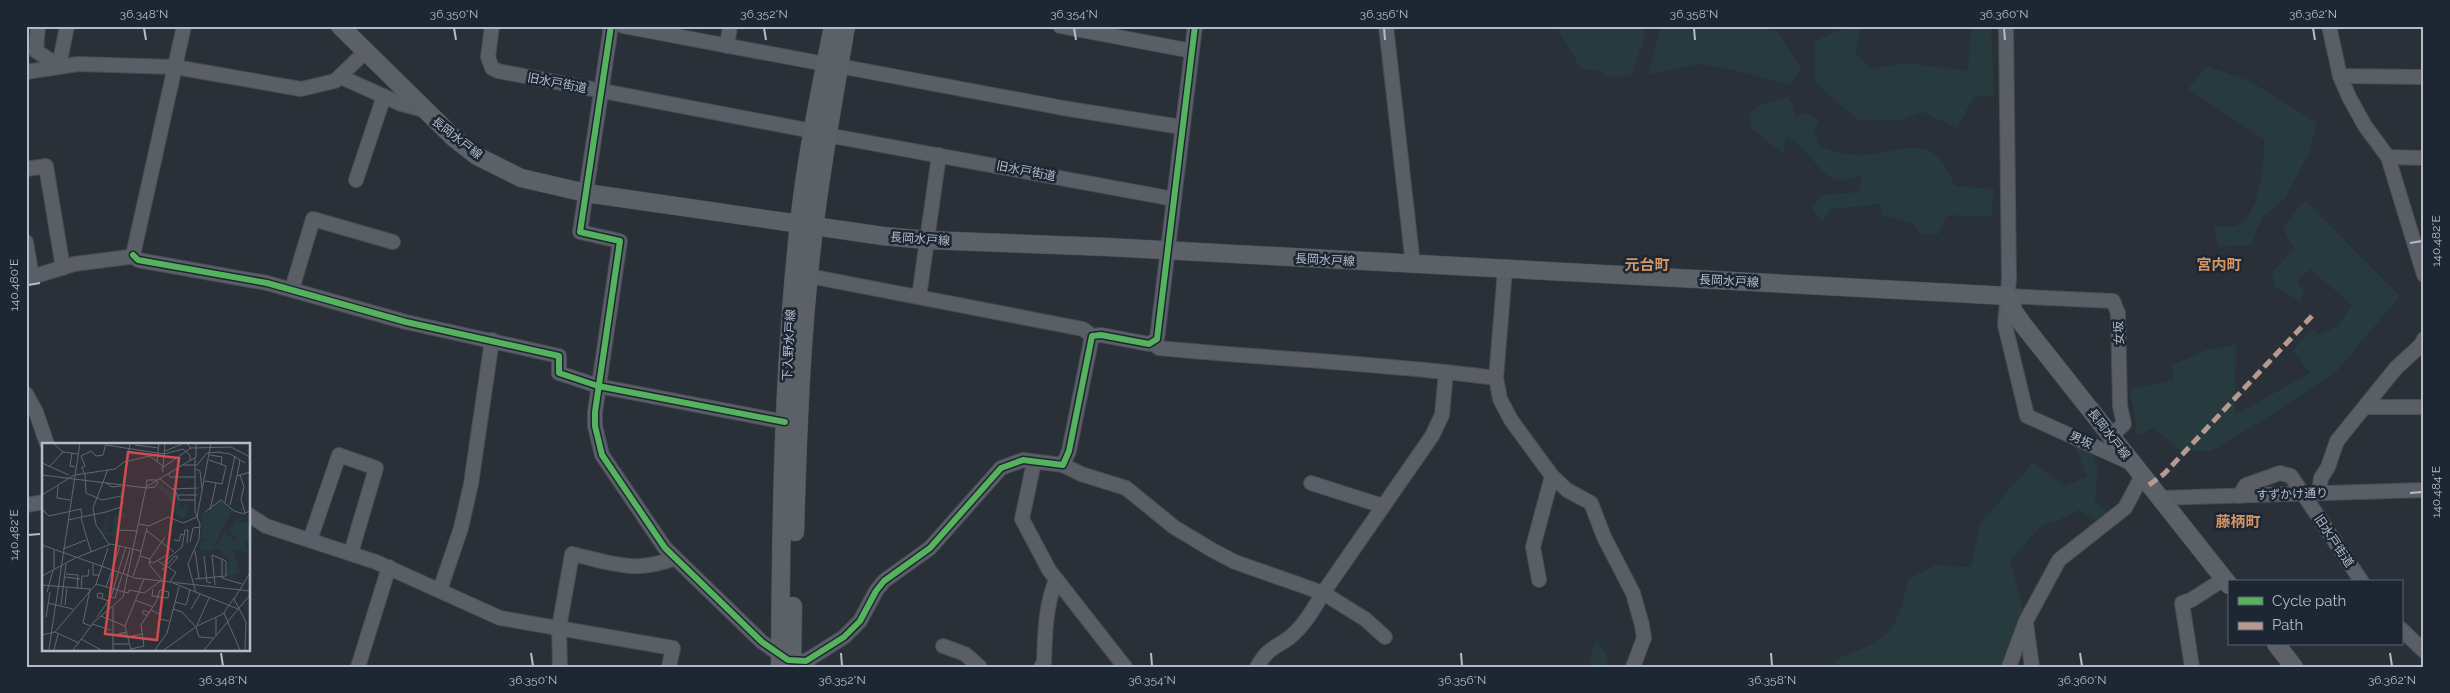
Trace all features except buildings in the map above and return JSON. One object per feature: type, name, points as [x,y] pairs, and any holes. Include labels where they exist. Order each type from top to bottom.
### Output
[{"type":"main road","name":"長岡水戸線","points":[[340,26],[424,110],[466,148],[494,165],[521,178],[586,193],[927,240],[1013,242],[2008,296],[2014,312],[2024,326],[2227,582]]},
{"type":"main road","name":"下入野水戸線","points":[[832,65],[833,26]]},
{"type":"main road","name":"下入野水戸線","points":[[786,662],[785,422],[791,307],[807,224],[819,133],[832,65],[846,26]]},
{"type":"main road","name":"下入野水戸線","points":[[786,662],[798,426],[809,276],[807,224]]},
{"type":"main road","points":[[2278,646],[2294,667]]},
{"type":"street","points":[[38,26],[36,51],[59,66]]},
{"type":"street","points":[[59,66],[67,26]]},
{"type":"street","points":[[133,255],[184,26]]},
{"type":"street","name":"旧水戸街道","points":[[492,26],[489,64],[498,71],[1174,199]]},
{"type":"street","points":[[611,26],[580,232],[620,241],[598,386],[595,426],[602,455],[649,527],[675,558],[762,642],[786,662],[806,661],[844,637],[860,621],[884,581],[930,548],[1001,468],[1023,460],[1063,465],[1081,474],[1126,488],[1174,527],[1212,550],[1235,562],[1323,593],[1365,619],[1385,637]]},
{"type":"street","points":[[623,26],[1063,108],[1181,127]]},
{"type":"street","points":[[727,46],[730,26]]},
{"type":"street","points":[[1060,26],[1192,51]]},
{"type":"street","points":[[1153,343],[1157,339],[1181,127],[1195,26]]},
{"type":"street","points":[[1386,26],[1413,265]]},
{"type":"street","points":[[2006,26],[2008,296]]},
{"type":"street","points":[[2329,26],[2340,76],[2365,126],[2388,157],[2419,242],[2424,275]]},
{"type":"street","points":[[26,72],[59,66],[100,64],[174,67],[301,89],[325,85],[341,77],[365,52]]},
{"type":"street","points":[[2340,76],[2424,77]]},
{"type":"street","points":[[341,77],[416,110],[424,110]]},
{"type":"street","points":[[356,180],[384,96]]},
{"type":"street","points":[[919,297],[939,155]]},
{"type":"street","points":[[2388,157],[2424,158]]},
{"type":"street","points":[[26,169],[46,166],[62,268]]},
{"type":"street","points":[[292,289],[312,219],[393,242]]},
{"type":"street","points":[[26,242],[29,278],[62,268],[133,255]]},
{"type":"street","points":[[133,255],[138,260],[292,289],[406,322],[559,356],[559,373],[598,386],[785,422]]},
{"type":"street","points":[[1505,270],[1496,378],[1500,399],[1511,420],[1552,476],[1567,490],[1591,503],[1604,537],[1633,593],[1644,638],[1633,667]]},
{"type":"street","points":[[809,276],[1083,329],[1092,336],[1101,335],[1153,343],[1159,348],[1446,372],[1496,378]]},
{"type":"street","name":"男坂","points":[[2008,296],[2004,318],[2027,416],[2138,470]]},
{"type":"street","name":"女坂","points":[[2008,296],[2113,301],[2118,313],[2120,406],[2124,424],[2111,436]]},
{"type":"street","points":[[1063,465],[1069,451],[1092,336]]},
{"type":"street","points":[[2319,493],[2321,478],[2328,467],[2337,441],[2396,368],[2421,345],[2424,339]]},
{"type":"street","points":[[440,590],[461,528],[471,484],[492,340]]},
{"type":"street","points":[[1257,667],[1265,654],[1274,645],[1288,638],[1308,619],[1323,593],[1432,436],[1439,422],[1446,372]]},
{"type":"street","points":[[26,394],[36,412],[47,443]]},
{"type":"street","points":[[2366,407],[2424,408]]},
{"type":"street","points":[[310,540],[339,455],[376,468],[351,553]]},
{"type":"street","points":[[1034,462],[1022,519],[1056,580],[1125,667]]},
{"type":"street","points":[[2009,667],[2026,622],[2059,560],[2125,508],[2138,470]]},
{"type":"street","name":"旧水戸街道","points":[[2239,496],[2246,485],[2286,473],[2291,476],[2361,580]]},
{"type":"street","points":[[1539,580],[1533,547],[1552,476]]},
{"type":"street","points":[[1311,483],[1383,506]]},
{"type":"street","name":"すずかけ通り","points":[[2160,498],[2424,490]]},
{"type":"street","points":[[26,505],[42,502]]},
{"type":"street","points":[[250,515],[266,526],[389,567],[500,618],[673,648],[669,667]]},
{"type":"street","points":[[560,667],[559,628],[572,554],[641,567],[655,566],[675,558]]},
{"type":"street","points":[[358,667],[389,567]]},
{"type":"street","points":[[1045,666],[1046,624],[1051,593],[1056,580]]},
{"type":"street","points":[[2192,667],[2182,603],[2227,582]]},
{"type":"street","points":[[2026,622],[2032,667]]},
{"type":"street","points":[[2402,629],[2424,651]]},
{"type":"street","points":[[943,646],[965,654],[980,667]]},
{"type":"green space","points":[[1556,26],[1644,26],[1645,37],[1631,76],[1608,77],[1597,70],[1581,69]]},
{"type":"green space","points":[[1661,26],[1763,26],[1778,32],[1801,68],[1790,85],[1726,68],[1700,64],[1648,74]]},
{"type":"green space","points":[[1849,26],[1866,26],[1859,34],[1856,53],[1869,69],[1908,63],[1968,71],[1971,26],[1991,26],[1994,95],[1974,97],[1957,128],[1922,112],[1901,120],[1858,120],[1814,82],[1815,41]]},
{"type":"green space","points":[[2207,66],[2249,81],[2317,123],[2309,153],[2285,198],[2262,218],[2251,245],[2219,247],[2213,226],[2235,226],[2245,219],[2251,211],[2260,187],[2264,139],[2188,89]]},
{"type":"green space","points":[[1788,97],[1793,106],[1795,117],[1804,113],[1819,119],[1814,129],[1818,145],[1829,150],[1854,155],[1874,154],[1908,148],[1924,149],[1939,158],[1946,167],[1955,186],[1994,189],[1991,217],[1947,215],[1938,234],[1920,234],[1913,224],[1882,215],[1880,204],[1831,209],[1822,222],[1812,207],[1822,195],[1859,192],[1861,176],[1837,180],[1830,177],[1801,146],[1786,136],[1783,154],[1752,129],[1749,115],[1758,106]]},
{"type":"green space","points":[[2305,200],[2400,296],[2336,372],[2270,416],[2211,451],[2181,451],[2154,428],[2137,436],[2130,389],[2173,381],[2172,365],[2207,350],[2236,345],[2235,415],[2310,373],[2293,351],[2311,329],[2319,335],[2338,326],[2352,305],[2310,269],[2297,282],[2305,293],[2300,301],[2275,287],[2272,272],[2294,249],[2283,227]]},
{"type":"green space","points":[[2073,441],[2091,448],[2098,471],[2095,501],[2109,514],[2098,521],[2079,510],[2041,526],[2010,560],[2024,612],[2002,667],[1834,667],[1837,659],[1867,646],[1887,632],[1900,612],[1908,579],[1936,565],[1971,567],[1980,524],[2033,462],[2064,486],[2087,477]]},
{"type":"green space","points":[[1596,639],[1607,655],[1607,667],[1588,667]]},
{"type":"marked path","points":[[2149,485],[2164,474],[2312,316]]},
{"type":"cycle path","points":[[611,26],[580,232],[620,241],[595,412],[595,426],[602,455],[665,548],[762,642],[788,660],[806,661],[844,637],[860,621],[876,591],[884,581],[930,548],[1001,468],[1023,460],[1063,465],[1069,451],[1092,336],[1101,335],[1149,344],[1157,339],[1195,26]]},
{"type":"cycle path","points":[[133,255],[138,260],[267,283],[406,322],[559,356],[559,373],[598,386],[785,422]]},
{"type":"district","name":"元台町","points":[[1647,265]]},
{"type":"district","name":"宮内町","points":[[2219,265]]},
{"type":"district","name":"藤柄町","points":[[2238,522]]}]
